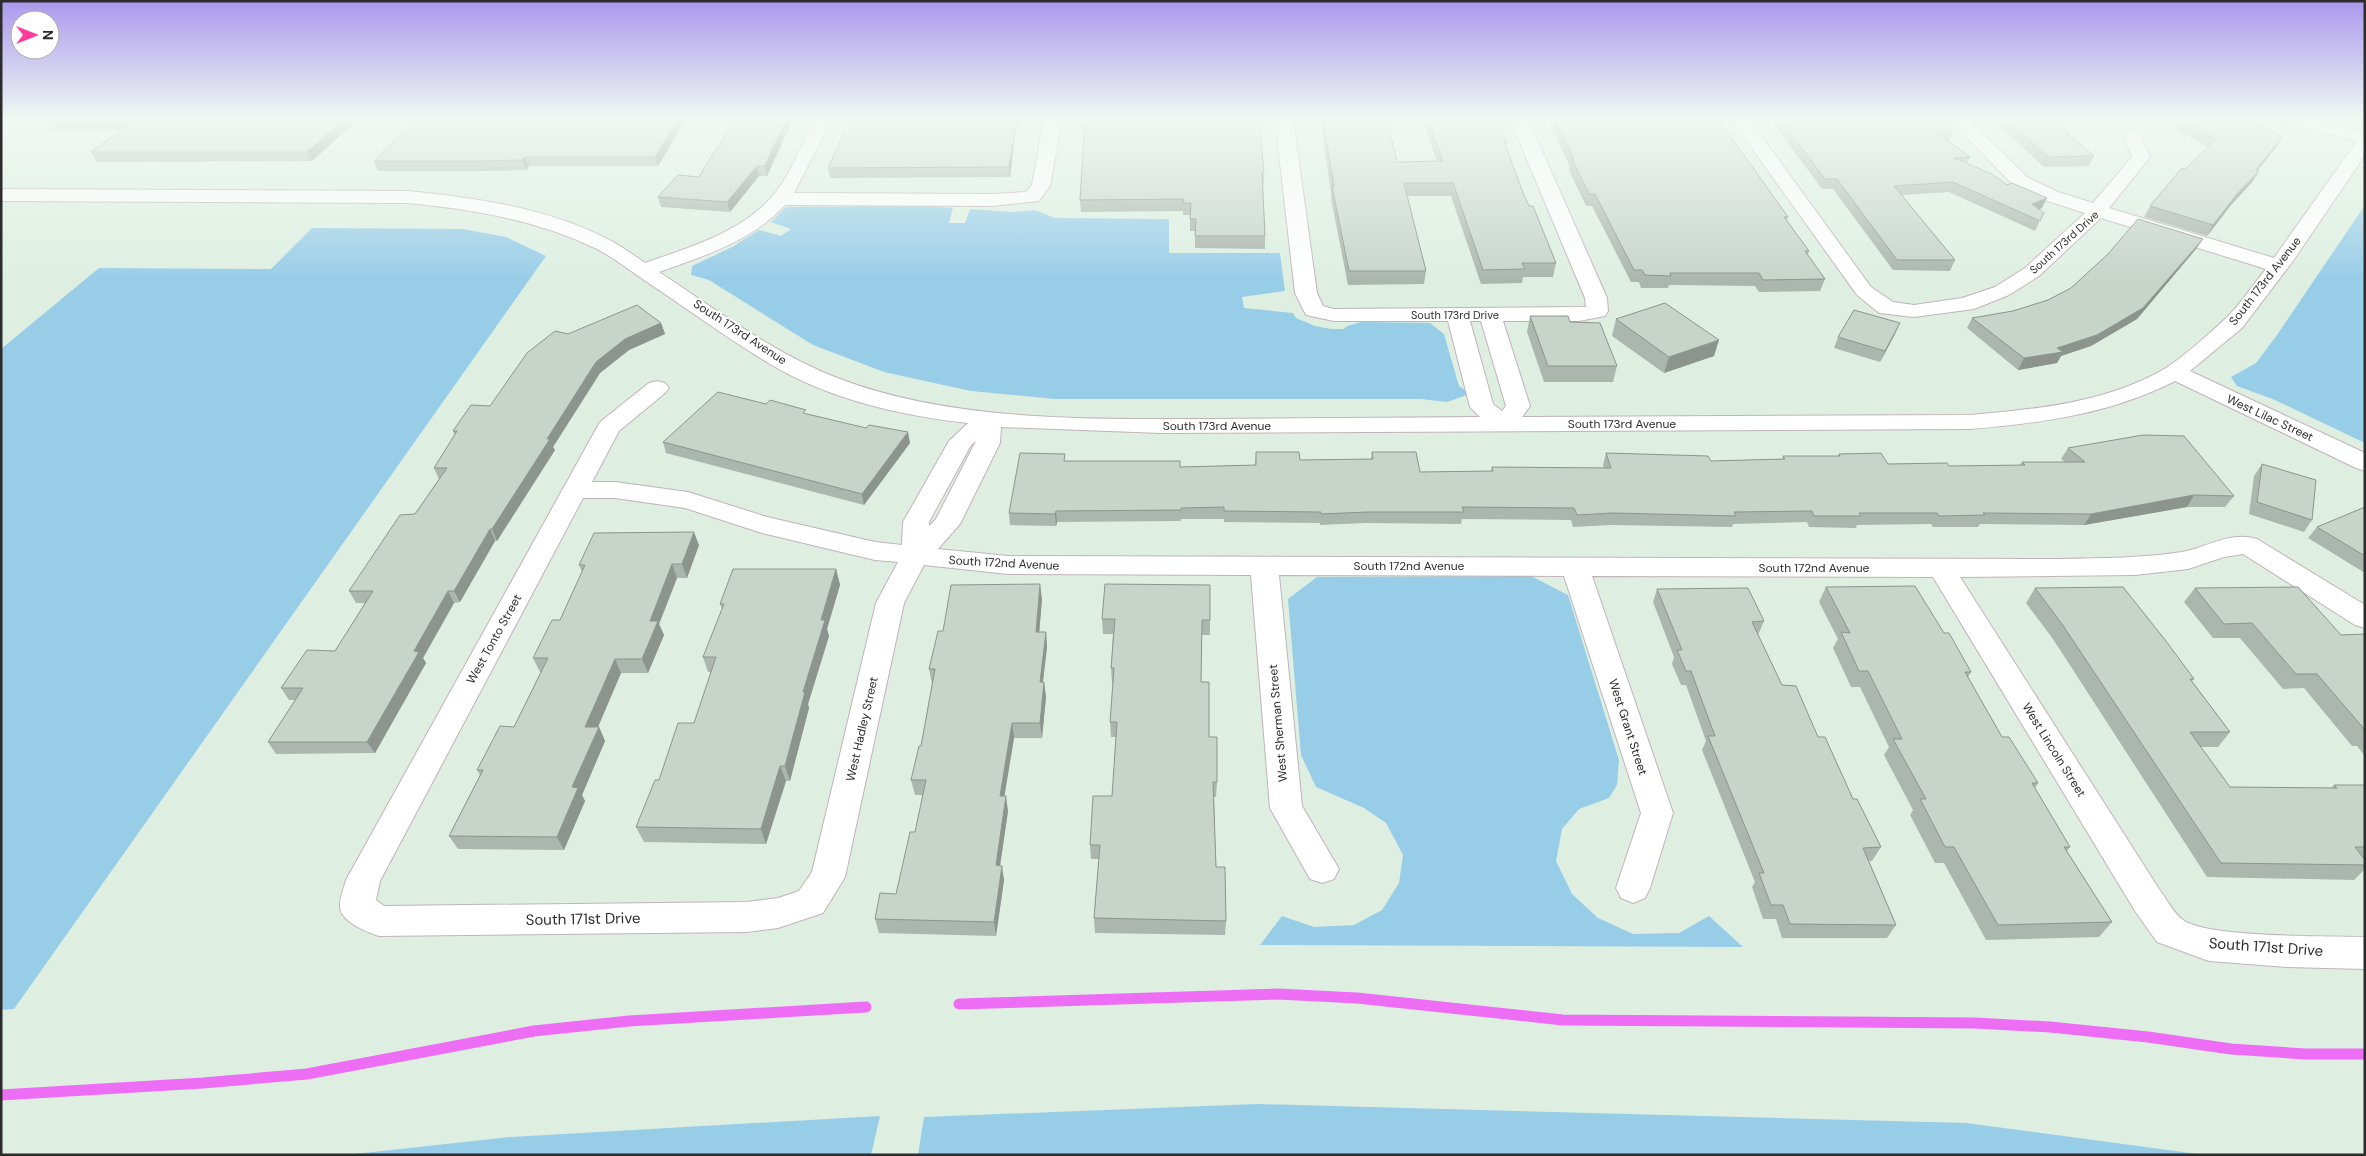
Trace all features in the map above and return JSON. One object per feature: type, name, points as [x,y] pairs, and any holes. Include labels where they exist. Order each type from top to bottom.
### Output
[{"type":"street","points":[[645,270],[725,238],[750,225],[780,199],[797,173]]},
{"type":"street","points":[[780,199],[992,200],[1032,197],[1041,186],[1043,173]]},
{"type":"street","name":"South 173rd Drive","points":[[1291,173],[1306,293],[1314,310],[1334,315],[1579,315],[1597,311],[1596,298],[1542,173]]},
{"type":"street","name":"South 173rd Drive","points":[[1779,173],[1864,291],[1887,308],[1914,311],[1966,304],[2002,291],[2032,272],[2099,211],[2129,173]]},
{"type":"street","points":[[2012,173],[2020,181],[2051,196],[2278,266]]},
{"type":"street","name":"South 173rd Avenue","points":[[1,195],[407,197],[458,202],[503,210],[561,226],[606,246],[779,360],[808,374],[839,387],[905,406],[989,418],[1060,423],[1161,426],[1970,422],[2037,416],[2098,404],[2139,390],[2174,372],[2234,323],[2286,257],[2344,173]]},
{"type":"street","points":[[1457,315],[1482,407],[1504,425],[1518,406],[1490,315]]},
{"type":"street","name":"West Lilac Street","points":[[2174,372],[2365,463]]},
{"type":"street","name":"West Tonto Street","points":[[356,907],[362,880],[609,427],[657,388]]},
{"type":"street","name":"West Hadley Street","points":[[811,902],[828,877],[890,603],[915,556],[947,524],[988,444],[989,418]]},
{"type":"street","name":"South 172nd Avenue","points":[[576,490],[615,490],[688,500],[762,524],[865,549],[1008,565],[1942,568],[2135,566],[2188,560],[2220,548],[2248,545],[2365,618]]},
{"type":"street","name":"West Sherman Street","points":[[1264,566],[1286,808],[1322,869]]},
{"type":"street","name":"West Grant Street","points":[[1575,567],[1657,813],[1633,888]]},
{"type":"street","name":"West Lincoln Street","points":[[1942,568],[2147,900],[2170,930]]},
{"type":"street","name":"South 171st Drive","points":[[356,907],[379,921],[737,918],[778,913],[811,902]]},
{"type":"street","name":"South 171st Drive","points":[[2170,930],[2209,945],[2287,952],[2365,953]]},
{"type":"shaded area","points":[[2365,205],[2365,443],[2275,400],[2237,386],[2231,377],[2256,363]]},
{"type":"shaded area","points":[[923,206],[953,208],[949,223],[965,223],[970,209],[1012,212],[1035,210],[1055,218],[1169,219],[1169,253],[1280,253],[1285,291],[1242,297],[1244,308],[1293,313],[1296,318],[1315,326],[1331,329],[1344,329],[1347,326],[1361,322],[1430,323],[1444,334],[1459,386],[1465,390],[1467,395],[1447,402],[1421,399],[1055,399],[971,391],[884,372],[813,345],[709,280],[691,275],[692,266],[732,247],[759,230],[781,236],[791,229],[771,222],[786,207]]},
{"type":"shaded area","points":[[312,228],[462,229],[506,237],[546,256],[14,1009],[1,1010],[1,349],[99,268],[271,269]]},
{"type":"shaded area","points":[[1531,576],[1568,595],[1619,760],[1617,785],[1609,798],[1579,809],[1562,829],[1556,861],[1572,894],[1598,918],[1633,934],[1679,933],[1709,916],[1743,947],[1260,945],[1282,916],[1314,927],[1354,925],[1382,910],[1399,883],[1403,855],[1386,823],[1364,808],[1316,787],[1301,755],[1288,599],[1317,577]]},
{"type":"shaded area","points":[[1257,1104],[1966,1123],[2205,1155],[918,1155],[924,1117]]},
{"type":"shaded area","points":[[880,1116],[871,1155],[345,1155],[511,1137]]},
{"type":"building","points":[[701,173],[751,173],[727,202],[658,197],[678,175],[699,177]]},
{"type":"building","points":[[1082,173],[1262,173],[1265,236],[1195,236],[1196,219],[1190,219],[1191,203],[1183,203],[1184,199],[1080,200]]},
{"type":"building","points":[[1332,173],[1516,173],[1529,206],[1533,206],[1556,263],[1522,263],[1525,269],[1483,270],[1453,183],[1404,183],[1426,271],[1349,271],[1332,186],[1334,186]]},
{"type":"building","points":[[1579,173],[1757,173],[1788,217],[1784,217],[1809,251],[1805,251],[1825,279],[1763,280],[1759,273],[1670,273],[1671,276],[1645,275],[1642,270],[1634,270],[1595,194],[1589,194]]},
{"type":"building","points":[[1820,173],[1989,173],[2007,185],[2012,183],[2047,198],[2032,204],[2044,213],[2040,221],[1953,182],[1894,186],[1955,260],[1897,260],[1837,179],[1825,179]]},
{"type":"building","points":[[2178,173],[2257,173],[2237,194],[2213,225],[2150,206]]},
{"type":"building","points":[[2138,219],[2203,239],[2143,308],[2097,335],[2057,348],[2063,352],[2024,358],[1972,318],[2013,311],[2048,300],[2071,288],[2108,254]]},
{"type":"building","points":[[1665,303],[1719,340],[1669,357],[1616,319]]},
{"type":"building","points":[[637,305],[661,323],[625,339],[596,362],[547,439],[550,439],[492,529],[490,529],[454,591],[448,591],[414,651],[419,652],[367,742],[268,742],[303,688],[281,688],[307,650],[335,651],[373,591],[349,591],[400,515],[415,514],[447,468],[434,468],[457,431],[453,431],[471,405],[490,406],[527,353],[555,331],[568,334]]},
{"type":"building","points":[[1854,310],[1900,323],[1885,351],[1838,337]]},
{"type":"building","points":[[1530,316],[1568,316],[1570,322],[1600,323],[1617,366],[1548,366]]},
{"type":"building","points":[[718,392],[766,404],[770,400],[806,410],[803,413],[866,428],[869,425],[908,432],[862,494],[663,442]]},
{"type":"building","points":[[2143,435],[2184,436],[2234,496],[2194,495],[2091,514],[1983,513],[1985,515],[1939,516],[1937,513],[1859,513],[1861,516],[1814,516],[1812,511],[1734,512],[1736,516],[1613,513],[1577,515],[1574,508],[1462,507],[1464,512],[1321,514],[1321,512],[1224,511],[1224,507],[1181,508],[1181,510],[1056,511],[1055,514],[1009,513],[1020,453],[1065,454],[1064,461],[1180,461],[1180,467],[1256,465],[1256,452],[1299,452],[1300,460],[1373,459],[1372,452],[1416,452],[1420,472],[1493,471],[1492,467],[1611,468],[1606,453],[1708,456],[1711,461],[1785,459],[1783,456],[1840,456],[1839,454],[1881,453],[1888,464],[1947,463],[1949,466],[2025,465],[2022,462],[2085,462],[2068,448]]},
{"type":"building","points":[[2262,464],[2316,480],[2312,520],[2257,502]]},
{"type":"building","points":[[2365,507],[2365,556],[2317,527]]},
{"type":"building","points":[[694,532],[682,564],[672,564],[650,621],[658,621],[642,659],[615,659],[585,727],[599,727],[572,787],[578,788],[557,837],[449,836],[483,770],[477,770],[500,726],[514,727],[548,658],[533,658],[552,620],[560,620],[585,565],[579,565],[594,533]]},
{"type":"building","points":[[733,569],[836,569],[821,620],[825,620],[803,692],[805,692],[785,766],[780,766],[761,829],[636,827],[655,780],[659,780],[678,723],[694,723],[716,657],[703,657],[724,604],[720,604]]},
{"type":"building","points":[[1040,584],[1036,632],[1046,632],[1040,682],[1044,682],[1040,723],[1012,723],[1000,796],[1006,796],[996,865],[1002,866],[994,922],[875,919],[880,893],[896,894],[910,832],[915,832],[926,780],[911,780],[919,746],[921,746],[935,669],[929,669],[938,631],[943,631],[951,585]]},
{"type":"building","points":[[1105,584],[1210,585],[1210,620],[1202,620],[1201,682],[1209,682],[1209,737],[1217,737],[1217,782],[1213,782],[1216,867],[1225,867],[1226,921],[1094,918],[1100,845],[1090,845],[1093,796],[1112,796],[1117,722],[1110,722],[1114,668],[1111,668],[1115,619],[1102,619]]},
{"type":"building","points":[[1915,586],[1944,633],[1949,633],[1971,672],[1965,672],[2002,737],[2009,737],[2038,783],[2032,783],[2070,847],[2064,847],[2112,922],[1998,925],[1954,847],[1945,847],[1920,799],[1926,799],[1893,739],[1902,739],[1868,671],[1859,671],[1841,632],[1850,633],[1826,587]]},
{"type":"building","points":[[2123,587],[2166,641],[2194,679],[2190,679],[2230,732],[2190,732],[2230,787],[2337,788],[2334,785],[2365,785],[2365,847],[2355,847],[2365,860],[2365,865],[2221,863],[2062,624],[2035,588]]},
{"type":"building","points":[[2298,587],[2341,635],[2365,634],[2365,730],[2317,674],[2296,674],[2252,623],[2224,624],[2195,588]]},
{"type":"building","points":[[1748,588],[1764,621],[1752,622],[1782,685],[1796,686],[1818,737],[1825,737],[1853,799],[1857,799],[1881,847],[1863,848],[1896,925],[1790,924],[1783,905],[1771,905],[1759,873],[1764,873],[1708,736],[1715,736],[1691,671],[1686,671],[1677,650],[1682,650],[1657,589]]},
{"type":"waterway","points":[[959,1004],[1278,994],[1357,998],[1563,1020],[1975,1023],[2050,1027],[2148,1037],[2231,1049],[2305,1054],[2365,1054]]},
{"type":"waterway","points":[[1,1095],[203,1083],[307,1074],[534,1031],[629,1021],[866,1007]]}]
